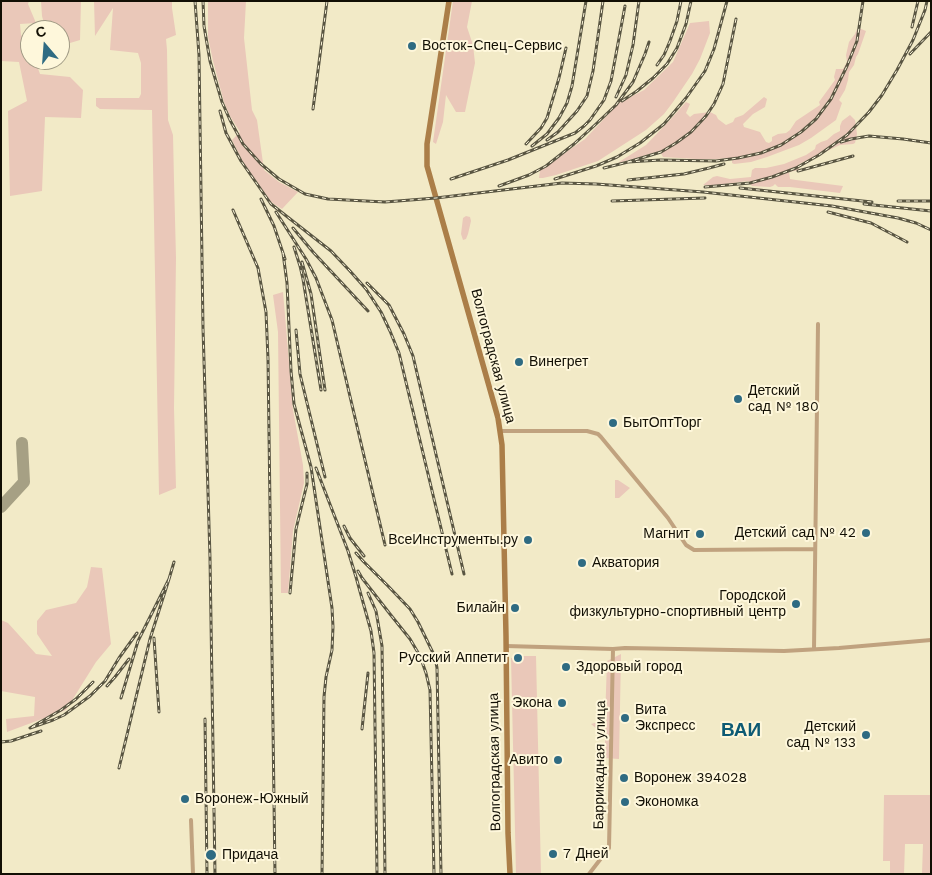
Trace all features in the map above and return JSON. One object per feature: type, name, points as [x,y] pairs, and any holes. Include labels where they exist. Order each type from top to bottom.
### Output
[{"type":"main road","name":"Волгоградская улица","points":[[449,1],[427,144],[427,166],[498,418],[502,445],[510,874]]},
{"type":"street","points":[[814,649],[818,324]]},
{"type":"street","points":[[500,431],[587,430],[598,434],[668,518],[686,545],[694,550],[815,549]]},
{"type":"street","points":[[506,646],[614,650],[625,648],[784,651],[931,640]]},
{"type":"street","name":"Баррикадная улица","points":[[589,874],[609,848],[614,650]]},
{"type":"street","points":[[191,820],[193,874]]},
{"type":"shaded area","points":[[1,1],[29,1],[28,4],[35,20],[20,20],[20,67],[19,62],[1,61]]},
{"type":"shaded area","points":[[41,1],[81,1],[80,40],[70,43],[70,20],[43,20]]},
{"type":"shaded area","points":[[94,1],[172,1],[176,35],[166,39],[168,120],[173,135],[176,258],[174,408],[176,488],[159,495],[152,110],[100,109],[96,106],[96,98],[139,98],[141,94],[141,63],[138,53],[110,50],[113,8],[95,36]]},
{"type":"shaded area","points":[[208,1],[246,1],[244,38],[252,110],[257,120],[264,170],[279,182],[298,192],[282,209],[271,202],[243,162],[232,140],[240,132],[224,102],[213,61],[208,37]]},
{"type":"shaded area","points":[[453,1],[472,1],[467,27],[473,45],[475,63],[465,112],[456,112],[446,95],[443,122],[436,144],[433,142]]},
{"type":"shaded area","points":[[709,21],[710,33],[700,59],[692,74],[664,114],[646,130],[598,161],[556,175],[539,178],[540,170],[585,139],[619,103],[644,90],[673,62],[690,23]]},
{"type":"shaded area","points":[[857,29],[866,31],[854,65],[849,72],[845,90],[839,100],[842,103],[836,120],[799,145],[751,162],[734,164],[732,163],[732,158],[696,159],[663,157],[660,151],[619,163],[646,145],[686,102],[690,104],[686,113],[690,117],[694,114],[710,112],[726,125],[743,115],[764,97],[767,99],[765,107],[753,114],[743,124],[744,127],[760,132],[766,142],[769,143],[772,141],[772,137],[786,133],[796,121],[820,105],[819,102],[835,80],[836,69],[843,69],[847,62],[846,55],[849,42]]},
{"type":"shaded area","points":[[21,70],[39,70],[40,74],[70,77],[83,90],[81,118],[45,117],[42,191],[10,196],[8,111],[27,101]]},
{"type":"shaded area","points":[[850,115],[855,120],[857,134],[855,143],[840,145],[799,164],[799,170],[789,172],[790,179],[843,186],[840,193],[778,187],[775,184],[770,187],[752,186],[748,181],[703,185],[717,176],[730,179],[751,177],[752,170],[755,168],[766,168],[784,164],[806,155],[815,149],[816,145],[840,131],[842,121]]},
{"type":"shaded area","points":[[466,216],[470,217],[471,221],[466,239],[463,240],[461,234],[463,218]]},
{"type":"shaded area","points":[[283,292],[293,410],[303,465],[304,483],[293,531],[288,593],[281,593],[278,332],[273,295]]},
{"type":"shaded area","points":[[615,480],[630,488],[619,498],[615,498]]},
{"type":"shaded area","points":[[91,567],[102,568],[111,644],[96,662],[66,710],[7,732],[6,719],[34,716],[35,697],[1,691],[1,620],[8,623],[36,654],[52,656],[37,634],[37,621],[46,610],[76,603],[87,587]]},
{"type":"shaded area","points":[[621,654],[619,759],[605,758],[605,736],[591,724],[605,720],[607,661]]},
{"type":"shaded area","points":[[536,656],[541,874],[516,874],[511,658]]},
{"type":"shaded area","points":[[884,795],[931,795],[931,874],[922,874],[923,844],[905,844],[904,874],[890,874],[890,861],[883,861]]},
{"type":"taxiway","points":[[1,507],[24,482],[22,443]]},
{"type":"railway","points":[[195,1],[199,55],[215,874]]},
{"type":"railway","points":[[203,1],[204,26],[210,61],[222,102],[230,120],[243,144],[261,164],[279,179],[305,194],[328,199],[385,202],[562,183],[596,184],[703,192],[832,206],[898,218],[931,230]]},
{"type":"railway","points":[[313,109],[327,1]]},
{"type":"railway","points":[[532,146],[547,134],[567,103],[572,86],[586,1]]},
{"type":"railway","points":[[547,140],[558,132],[577,111],[587,96],[593,71],[603,1]]},
{"type":"railway","points":[[616,97],[626,75],[633,45],[639,1]]},
{"type":"railway","points":[[657,65],[670,41],[681,1]]},
{"type":"railway","points":[[622,101],[653,78],[667,64],[677,48],[686,24],[691,1]]},
{"type":"railway","points":[[555,179],[617,157],[640,143],[664,124],[705,71],[714,49],[727,1]]},
{"type":"railway","points":[[628,162],[660,160],[716,161],[738,158],[761,153],[781,145],[801,132],[816,119],[831,99],[847,66],[857,41],[863,1]]},
{"type":"railway","points":[[912,27],[918,1]]},
{"type":"railway","points":[[705,187],[750,183],[772,177],[796,168],[819,155],[847,135],[869,112],[897,70],[913,40],[927,1]]},
{"type":"railway","points":[[451,179],[508,160],[575,133],[584,126],[604,100],[611,81],[625,6]]},
{"type":"railway","points":[[604,168],[661,152],[691,132],[706,116],[723,84],[736,19]]},
{"type":"railway","points":[[910,54],[931,32]]},
{"type":"railway","points":[[499,186],[529,175],[546,166],[574,144],[616,105],[633,82],[649,42]]},
{"type":"railway","points":[[526,144],[541,128],[547,118],[566,48]]},
{"type":"railway","points":[[220,111],[226,133],[241,161],[271,204],[331,251],[366,289],[381,312],[399,353],[452,574]]},
{"type":"railway","points":[[841,142],[869,136],[931,143]]},
{"type":"railway","points":[[798,171],[853,156]]},
{"type":"railway","points":[[628,180],[684,174],[724,164]]},
{"type":"railway","points":[[740,188],[872,202]]},
{"type":"railway","points":[[612,201],[705,198]]},
{"type":"railway","points":[[261,199],[274,226],[285,259]]},
{"type":"railway","points":[[898,201],[931,201]]},
{"type":"railway","points":[[864,204],[931,211]]},
{"type":"railway","points":[[233,210],[258,268],[266,312],[275,874]]},
{"type":"railway","points":[[276,212],[316,278],[332,320],[385,545]]},
{"type":"railway","points":[[828,212],[871,223],[907,242]]},
{"type":"railway","points":[[293,228],[368,311]]},
{"type":"railway","points":[[294,247],[303,279],[321,390]]},
{"type":"railway","points":[[283,253],[287,283],[294,404],[311,467],[332,608],[332,650],[324,697],[322,874]]},
{"type":"railway","points":[[302,262],[311,294],[325,390]]},
{"type":"railway","points":[[367,283],[389,305],[413,356],[464,574]]},
{"type":"railway","points":[[296,330],[300,374],[325,477]]},
{"type":"railway","points":[[316,468],[348,551],[371,631],[374,653],[377,874]]},
{"type":"railway","points":[[290,593],[296,529],[307,484],[307,473]]},
{"type":"railway","points":[[344,526],[350,538],[364,556]]},
{"type":"railway","points":[[356,553],[410,609],[435,657],[437,668],[441,874]]},
{"type":"railway","points":[[169,579],[174,562]]},
{"type":"railway","points":[[358,571],[410,639],[420,656],[426,673],[430,690],[434,874]]},
{"type":"railway","points":[[119,768],[150,639],[169,579],[138,641],[121,698]]},
{"type":"railway","points":[[368,593],[376,611],[382,646],[385,874]]},
{"type":"railway","points":[[93,682],[76,699],[61,710],[30,728],[64,715],[90,696],[105,681],[137,633]]},
{"type":"railway","points":[[154,638],[159,712]]},
{"type":"railway","points":[[107,686],[129,659]]},
{"type":"railway","points":[[362,729],[368,673]]},
{"type":"railway","points":[[205,719],[207,874]]},
{"type":"railway","points":[[1,742],[11,741],[41,731]]},
{"type":"place","name":"Восток-Спец-Сервис","points":[[412,46]]},
{"type":"place","name":"Винегрет","points":[[519,362]]},
{"type":"place","name":"Детский сад № 180","points":[[738,399]]},
{"type":"place","name":"БытОптТорг","points":[[613,423]]},
{"type":"place","name":"Детский сад № 42","points":[[866,533]]},
{"type":"place","name":"Магнит","points":[[700,534]]},
{"type":"place","name":"ВсеИнструменты.ру","points":[[528,540]]},
{"type":"place","name":"Акватория","points":[[582,563]]},
{"type":"place","name":"Городской физкультурно-спортивный центр","points":[[796,604]]},
{"type":"place","name":"Билайн","points":[[515,608]]},
{"type":"place","name":"Русский Аппетит","points":[[518,658]]},
{"type":"place","name":"Здоровый город","points":[[566,667]]},
{"type":"place","name":"Экона","points":[[562,703]]},
{"type":"place","name":"Вита Экспресс","points":[[625,718]]},
{"type":"place","name":"Детский сад № 133","points":[[866,735]]},
{"type":"place","name":"Авито","points":[[558,760]]},
{"type":"place","name":"Воронеж 394028","points":[[624,778]]},
{"type":"place","name":"Воронеж-Южный","points":[[185,799]]},
{"type":"place","name":"Экономка","points":[[625,802]]},
{"type":"place","name":"7 Дней","points":[[553,854]]},
{"type":"place","name":"Придача","points":[[211,855]]},
{"type":"district","name":"ВАИ","points":[[741,730]]}]
